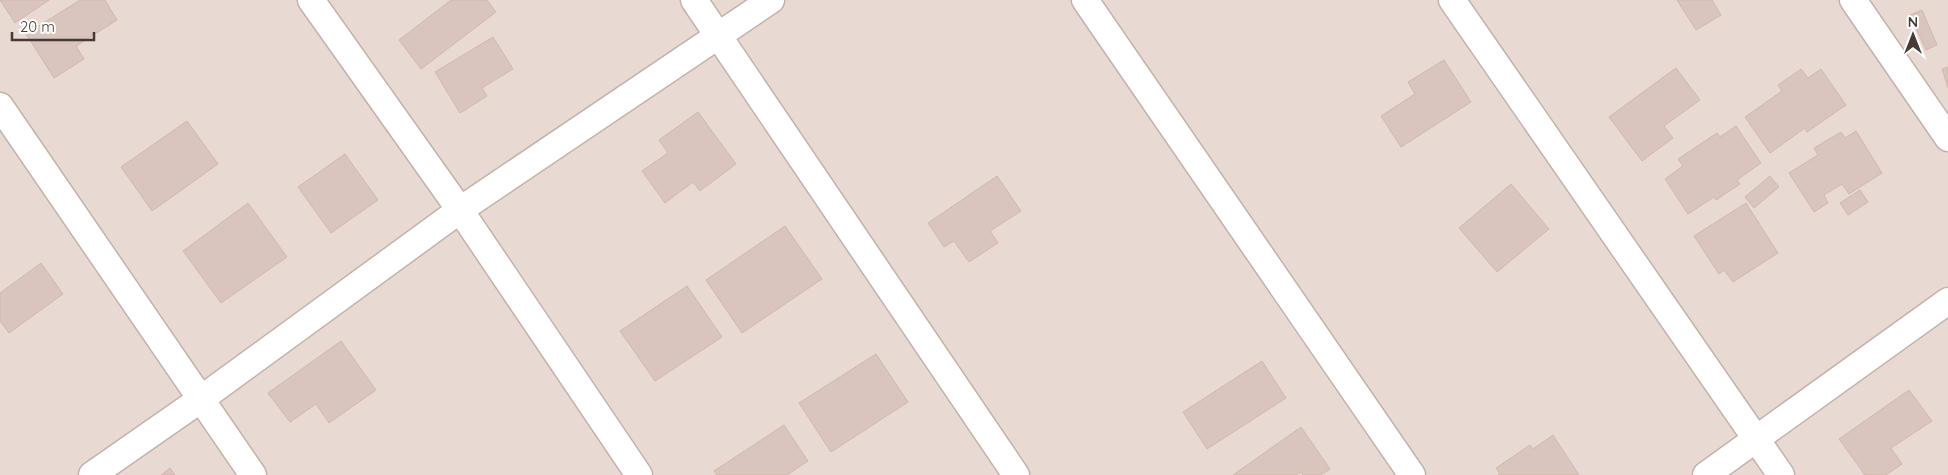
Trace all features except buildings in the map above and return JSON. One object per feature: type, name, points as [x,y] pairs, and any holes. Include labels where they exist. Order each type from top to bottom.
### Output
[{"type":"street","points":[[311,0],[460,210],[639,475]]},
{"type":"street","points":[[694,0],[1016,475]]},
{"type":"street","points":[[92,475],[201,399],[460,210],[771,0]]},
{"type":"street","points":[[1085,0],[1412,475]]},
{"type":"street","points":[[1452,0],[1782,475]]},
{"type":"street","points":[[1853,0],[1948,138]]},
{"type":"street","points":[[0,106],[253,475]]},
{"type":"street","points":[[1706,475],[1948,301]]},
{"type":"shaded area","points":[[0,0],[1948,0],[1948,475],[0,475]]}]
